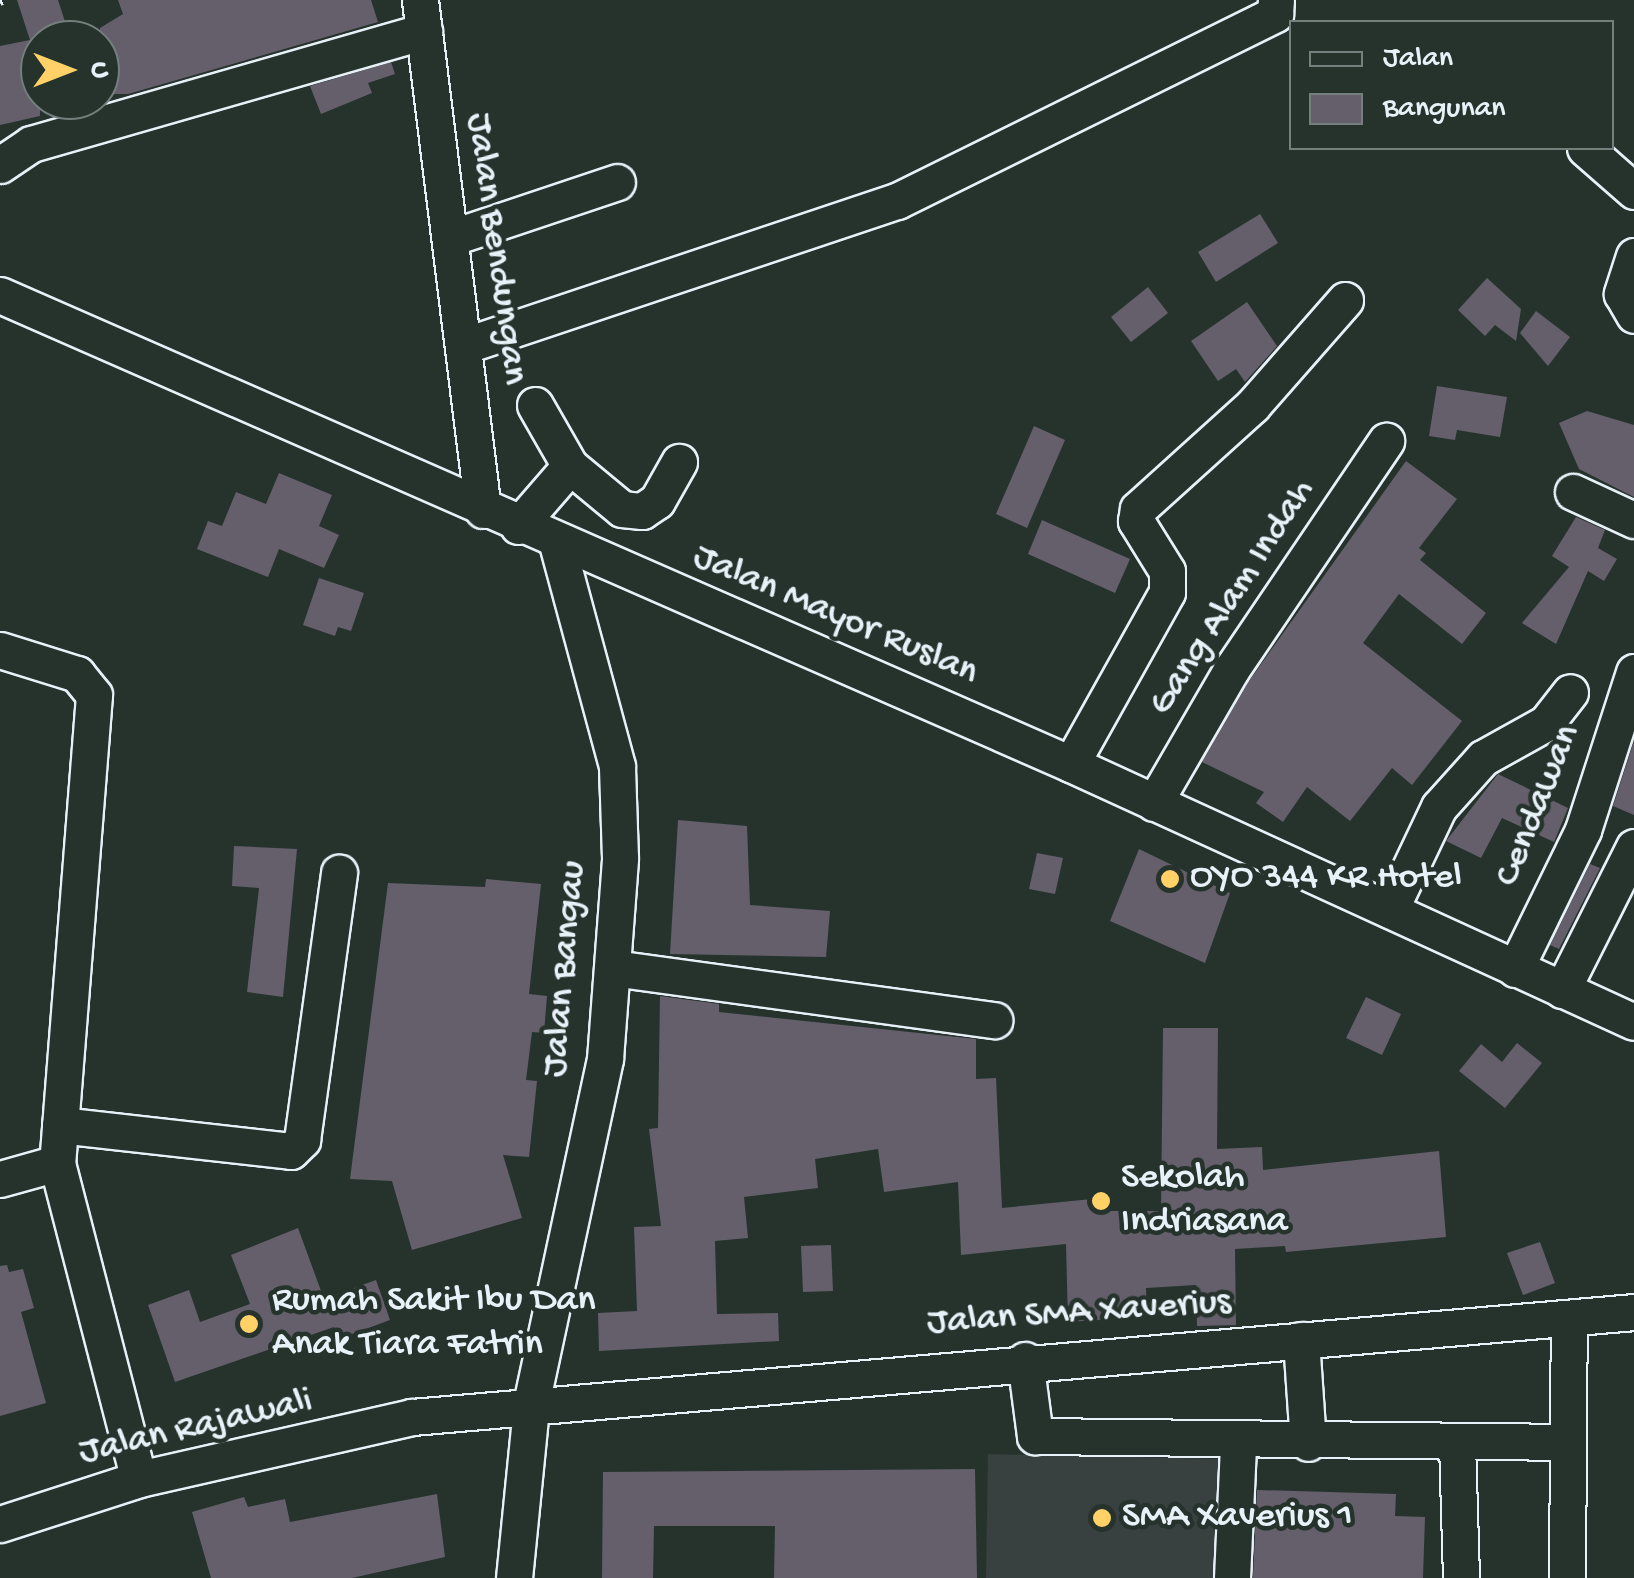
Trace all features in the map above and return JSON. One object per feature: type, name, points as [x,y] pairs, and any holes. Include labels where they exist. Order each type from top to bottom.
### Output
[{"type":"street","points":[[466,344],[897,200],[1275,14],[1276,0]]},
{"type":"street","points":[[0,166],[31,144],[422,15]]},
{"type":"street","name":"Jalan Bendungan","points":[[422,15],[466,344],[483,510]]},
{"type":"street","points":[[1588,150],[1634,191]]},
{"type":"street","points":[[450,238],[617,182]]},
{"type":"street","points":[[1634,256],[1622,294],[1634,315]]},
{"type":"street","name":"Jalan Mayor Ruslan","points":[[0,295],[556,544],[1071,764],[1634,1022]]},
{"type":"street","points":[[1071,764],[1167,592],[1167,571],[1136,521],[1138,509],[1252,406],[1345,300]]},
{"type":"street","points":[[534,406],[570,466],[622,509],[642,511],[657,501],[679,462]]},
{"type":"street","name":"Gang Alam Indah","points":[[1154,804],[1231,670],[1386,441]]},
{"type":"street","points":[[518,526],[570,466]]},
{"type":"street","points":[[1573,492],[1634,520]]},
{"type":"street","name":"Jalan Bangau","points":[[514,1578],[531,1411],[586,1163],[614,968],[617,766],[556,544]]},
{"type":"street","points":[[0,650],[76,674],[90,683],[96,710],[56,1163],[139,1479]]},
{"type":"street","name":"Cendawan","points":[[1515,968],[1582,830],[1634,672]]},
{"type":"street","points":[[1390,910],[1439,807],[1482,758],[1546,724],[1570,692]]},
{"type":"street","points":[[1562,990],[1634,847]]},
{"type":"street","points":[[60,1125],[291,1151],[302,1140],[339,873]]},
{"type":"street","points":[[614,968],[994,1020]]},
{"type":"street","points":[[0,1178],[56,1163]]},
{"type":"street","name":"Jalan SMA Xaverius","points":[[531,1411],[579,1399],[1634,1312]]},
{"type":"street","points":[[1567,1578],[1569,1320]]},
{"type":"street","points":[[1301,1340],[1308,1443]]},
{"type":"street","points":[[1024,1360],[1035,1436],[1238,1444],[1568,1442]]},
{"type":"street","name":"Jalan Rajawali","points":[[0,1524],[139,1479],[352,1434],[415,1436],[531,1411]]},
{"type":"street","points":[[1457,1443],[1461,1578]]},
{"type":"street","points":[[1232,1578],[1238,1444]]},
{"type":"shaded area","name":"SMA Xaverius 1","points":[[988,1454],[1219,1459],[1217,1578],[986,1578]]},
{"type":"building","points":[[17,0],[58,0],[64,20],[24,20]]},
{"type":"building","points":[[118,0],[371,0],[378,22],[120,94],[120,20],[113,20],[123,14]]},
{"type":"building","points":[[20,42],[22,120],[0,125],[0,46]]},
{"type":"building","points":[[391,62],[395,74],[368,83],[372,93],[321,114],[310,86]]},
{"type":"building","points":[[1260,214],[1278,243],[1216,282],[1198,252]]},
{"type":"building","points":[[1487,278],[1521,309],[1516,341],[1495,325],[1485,336],[1458,310]]},
{"type":"building","points":[[1148,287],[1168,313],[1131,342],[1111,317]]},
{"type":"building","points":[[1247,302],[1277,346],[1245,382],[1236,369],[1218,381],[1191,341]]},
{"type":"building","points":[[1536,311],[1570,337],[1548,366],[1520,333]]},
{"type":"building","points":[[1437,386],[1507,397],[1500,437],[1457,430],[1455,440],[1429,436]]},
{"type":"building","points":[[1587,411],[1634,425],[1634,497],[1579,469],[1559,423]]},
{"type":"building","points":[[1034,426],[1065,440],[1027,528],[996,514]]},
{"type":"building","points":[[1406,461],[1457,499],[1419,548],[1426,553],[1420,560],[1486,613],[1462,644],[1399,594],[1363,643],[1462,721],[1412,785],[1392,768],[1350,821],[1307,787],[1283,822],[1256,803],[1264,792],[1202,762],[1249,681]]},
{"type":"building","points":[[279,473],[332,495],[319,526],[339,535],[324,568],[279,549],[268,577],[197,549],[208,521],[222,526],[236,492],[266,504]]},
{"type":"building","points":[[1576,517],[1605,530],[1598,548],[1617,559],[1604,581],[1588,571],[1556,644],[1522,623],[1569,567],[1552,556]]},
{"type":"building","points":[[1042,520],[1130,559],[1115,593],[1028,554]]},
{"type":"building","points":[[319,578],[364,593],[351,631],[338,627],[335,636],[303,625]]},
{"type":"building","points":[[1634,741],[1634,815],[1613,806]]},
{"type":"building","points":[[1498,774],[1568,808],[1554,842],[1502,818],[1481,858],[1446,841]]},
{"type":"building","points":[[678,820],[747,826],[750,905],[830,911],[826,957],[670,954]]},
{"type":"building","points":[[234,846],[297,849],[283,997],[247,992],[259,888],[232,886]]},
{"type":"building","points":[[1139,849],[1230,893],[1205,963],[1110,921]]},
{"type":"building","points":[[1037,853],[1063,858],[1055,894],[1029,889]]},
{"type":"building","points":[[1590,864],[1600,868],[1559,949],[1550,945]]},
{"type":"building","points":[[486,879],[541,884],[529,994],[547,996],[544,1033],[532,1032],[526,1080],[537,1081],[529,1157],[503,1155],[522,1218],[412,1250],[392,1181],[350,1179],[388,883],[485,887]]},
{"type":"building","points":[[660,996],[719,1004],[719,1012],[976,1039],[976,1079],[996,1078],[1002,1208],[1092,1199],[1092,1211],[1161,1211],[1163,1028],[1218,1028],[1217,1149],[1262,1147],[1263,1170],[1439,1151],[1446,1237],[1286,1252],[1285,1246],[1235,1249],[1236,1325],[1197,1326],[1196,1285],[1146,1288],[1147,1317],[1068,1322],[1066,1244],[961,1255],[958,1182],[884,1192],[878,1149],[815,1159],[818,1188],[744,1197],[748,1238],[715,1241],[717,1314],[778,1313],[779,1341],[599,1351],[598,1313],[637,1311],[634,1227],[661,1226],[649,1129],[658,1128]]},
{"type":"building","points":[[1366,997],[1401,1014],[1382,1055],[1346,1038]]},
{"type":"building","points":[[1517,1043],[1542,1063],[1505,1108],[1459,1071],[1481,1044],[1502,1062]]},
{"type":"building","points":[[298,1228],[324,1299],[376,1280],[390,1320],[339,1339],[334,1327],[175,1382],[148,1305],[189,1290],[200,1322],[250,1304],[231,1255]]},
{"type":"building","points":[[1540,1242],[1555,1283],[1523,1295],[1507,1253]]},
{"type":"building","points":[[831,1245],[833,1291],[803,1292],[801,1246]]},
{"type":"building","points":[[7,1265],[9,1272],[23,1269],[34,1308],[21,1312],[46,1403],[0,1416],[0,1266]]},
{"type":"building","points":[[975,1469],[977,1578],[774,1578],[775,1526],[654,1526],[653,1578],[602,1578],[603,1472]]},
{"type":"building","points":[[1257,1490],[1396,1494],[1395,1516],[1425,1517],[1423,1578],[1253,1578]]},
{"type":"building","points":[[437,1494],[445,1557],[352,1578],[211,1578],[192,1512],[244,1497],[248,1507],[285,1499],[290,1522]]},
{"type":"place","name":"OYO 344 KR Hotel","points":[[1170,879]]},
{"type":"place","name":"Sekolah Indriasana","points":[[1101,1201]]},
{"type":"place","name":"Rumah Sakit Ibu Dan Anak Tiara Fatrin","points":[[249,1324]]},
{"type":"place","name":"SMA Xaverius 1","points":[[1102,1518]]}]
